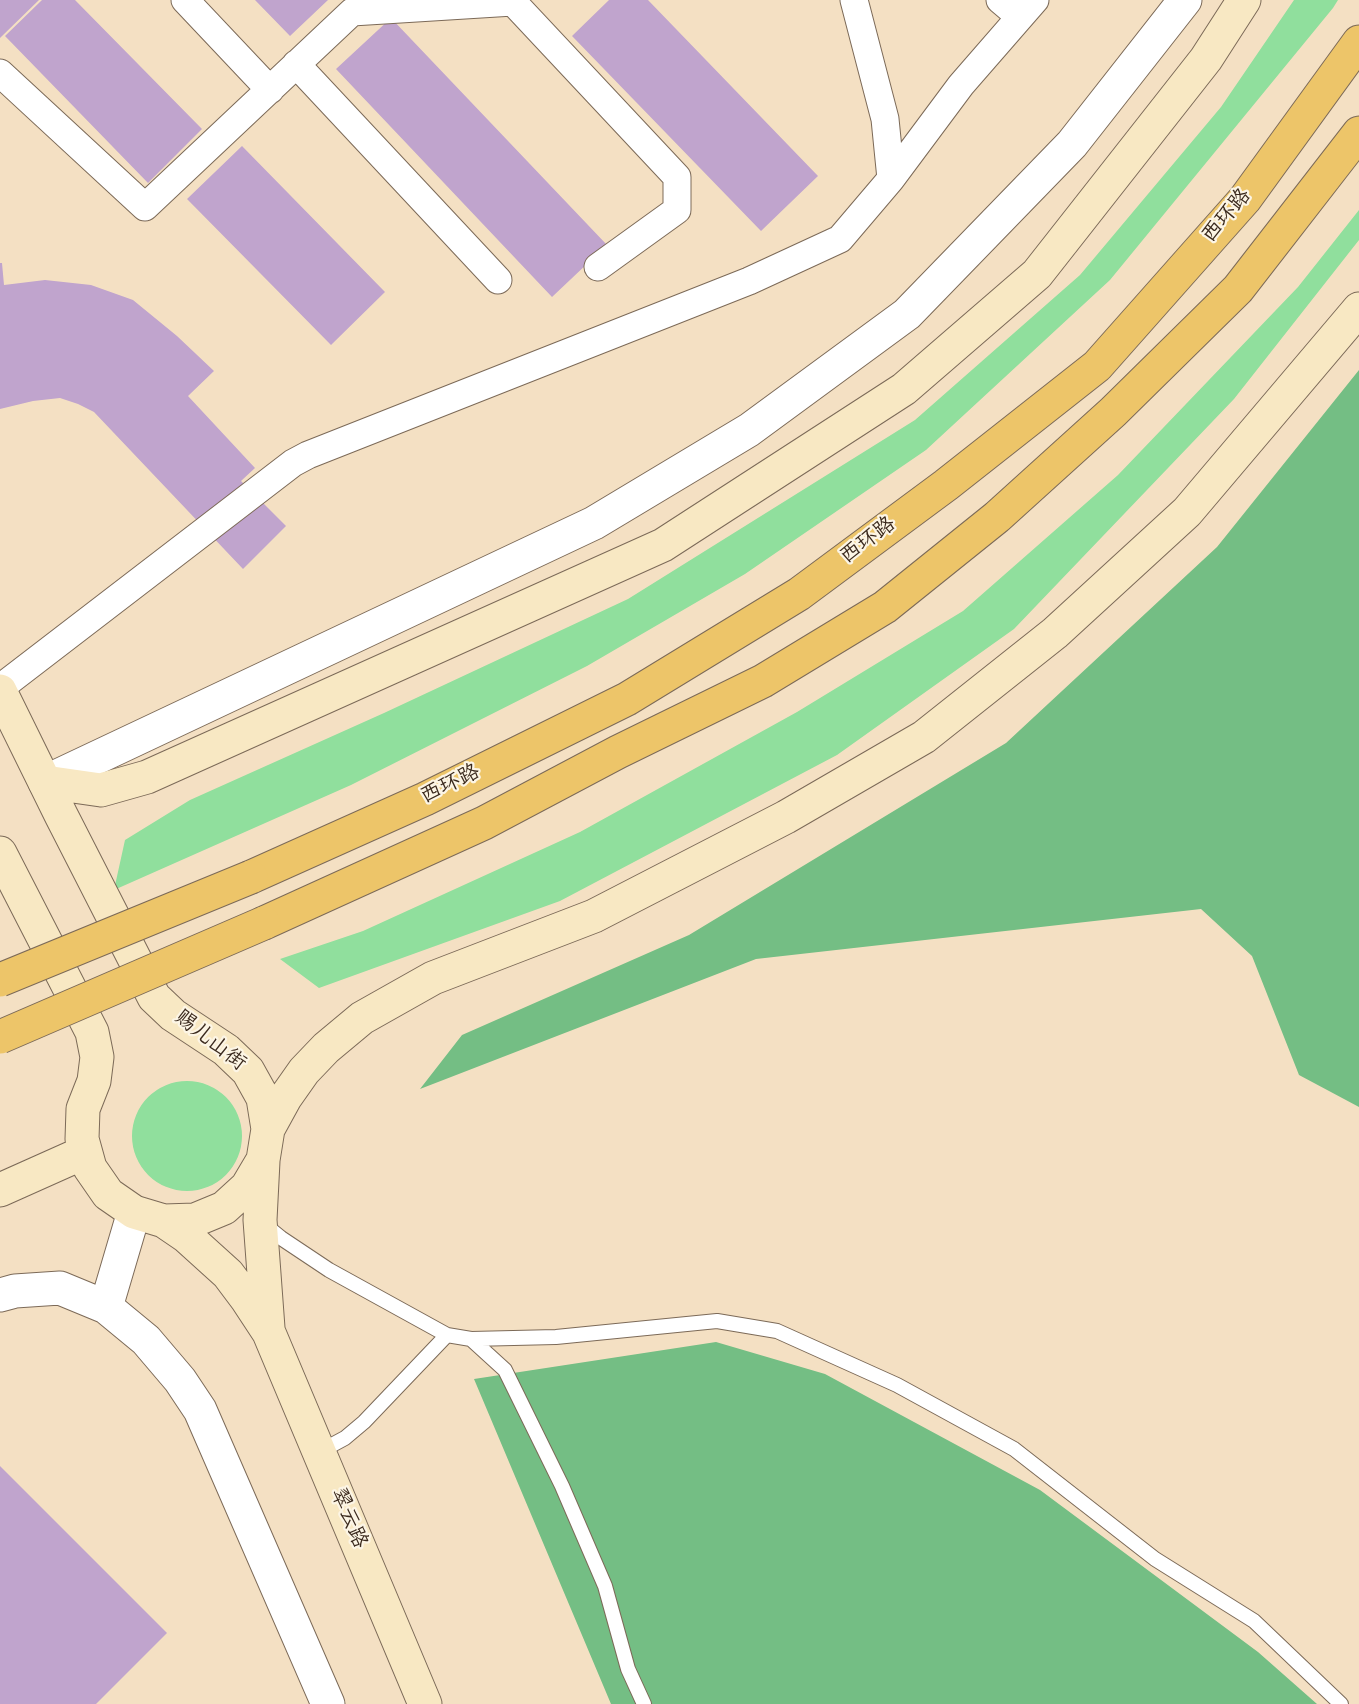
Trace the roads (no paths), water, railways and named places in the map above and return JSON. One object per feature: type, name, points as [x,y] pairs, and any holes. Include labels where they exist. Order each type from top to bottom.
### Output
[{"type":"highway","name":"西环路","points":[[0,980],[251,877],[425,799],[627,699],[799,594],[946,485],[1097,366],[1245,199],[1359,42]]},
{"type":"highway","points":[[0,1037],[264,923],[484,823],[618,752],[763,681],[885,607],[997,517],[1113,412],[1238,289],[1359,133]]},
{"type":"main road","points":[[45,782],[100,790],[147,777],[519,611],[663,545],[904,389],[1037,274],[1206,59],[1244,0]]},
{"type":"main road","points":[[149,1217],[195,1220],[224,1208],[247,1187],[285,1098],[304,1071],[326,1048],[362,1018],[433,978],[594,915],[786,817],[924,737],[1055,633],[1187,512],[1359,309]]},
{"type":"main road","name":"赐儿山街","points":[[0,689],[154,997],[173,1015],[226,1050],[249,1071],[263,1098],[265,1144]]},
{"type":"main road","points":[[0,854],[92,1032],[97,1057],[94,1081],[83,1109],[82,1139],[90,1168],[108,1194],[186,1236],[228,1274],[269,1333]]},
{"type":"main road","points":[[265,1144],[260,1220],[269,1333]]},
{"type":"main road","points":[[0,1190],[85,1152]]},
{"type":"main road","name":"翠云路","points":[[269,1333],[425,1704]]},
{"type":"street","points":[[185,0],[270,90]]},
{"type":"street","points":[[854,0],[885,119],[891,179]]},
{"type":"street","points":[[45,782],[594,523],[749,429],[907,314],[1072,144],[1185,0]]},
{"type":"street","points":[[0,73],[145,207],[352,12],[514,1],[677,177],[677,210],[598,267]]},
{"type":"street","points":[[0,689],[293,463],[308,455],[749,281],[840,239],[891,179],[1018,6]]},
{"type":"street","points":[[296,64],[498,280]]},
{"type":"street","points":[[106,1307],[149,1217]]},
{"type":"street","points":[[0,1295],[15,1291],[60,1288],[106,1307],[146,1340],[180,1380],[200,1410],[328,1704]]},
{"type":"lane","points":[[260,1220],[281,1238],[329,1270],[447,1335],[471,1339],[556,1337],[717,1322],[777,1332],[897,1385],[1014,1449],[1155,1559],[1254,1621],[1341,1704]]},
{"type":"lane","points":[[319,1452],[345,1438],[364,1422],[447,1335]]},
{"type":"lane","points":[[471,1339],[505,1370],[562,1486],[605,1586],[628,1669],[644,1704]]}]
